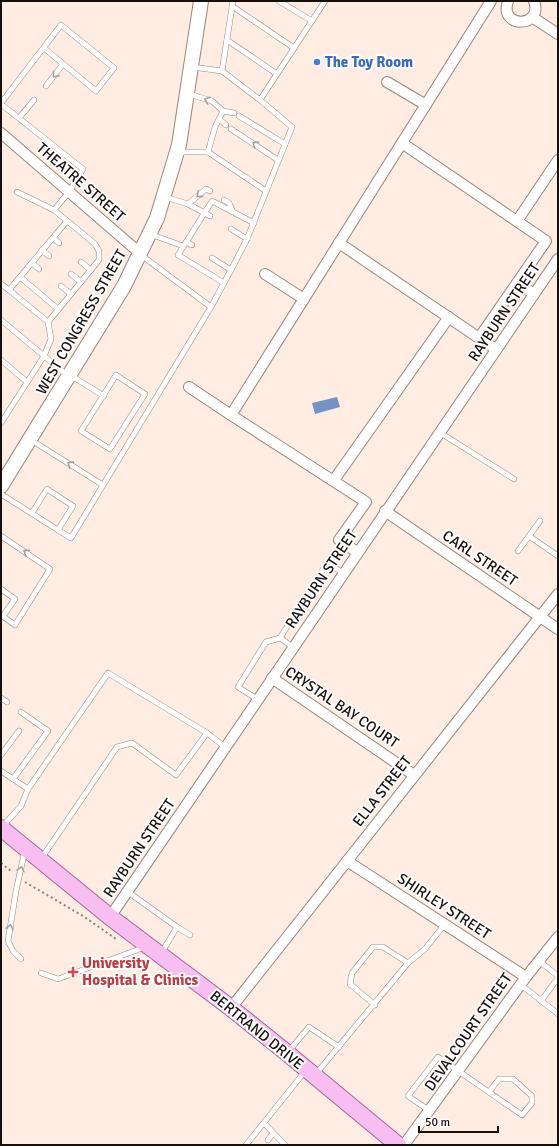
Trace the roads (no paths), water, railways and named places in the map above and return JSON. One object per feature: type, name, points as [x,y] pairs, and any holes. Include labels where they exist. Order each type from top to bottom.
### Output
[{"type":"main road","name":"WEST CONGRESS STREET","points":[[1,486],[124,286],[150,234],[164,197],[177,152],[188,94],[201,1]]},
{"type":"main road","name":"BERTRAND DRIVE","points":[[1,828],[110,917],[147,951],[231,1008],[398,1145]]},
{"type":"street","points":[[231,415],[491,1]]},
{"type":"street","points":[[508,1],[506,10],[511,19],[520,22],[529,20],[532,17],[535,8],[534,1]]},
{"type":"street","points":[[532,17],[558,34]]},
{"type":"street","points":[[388,82],[426,105]]},
{"type":"street","name":"THEATRE STREET","points":[[1,133],[141,254]]},
{"type":"street","points":[[402,143],[546,241],[479,338]]},
{"type":"street","points":[[516,221],[558,160]]},
{"type":"street","points":[[339,243],[496,350]]},
{"type":"street","name":"RAYBURN STREET","points":[[110,917],[357,552],[558,259]]},
{"type":"street","points":[[265,274],[304,299]]},
{"type":"street","points":[[517,283],[534,294]]},
{"type":"street","points":[[334,480],[449,317]]},
{"type":"street","points":[[189,387],[366,502],[339,540],[357,552]]},
{"type":"street","name":"CARL STREET","points":[[385,512],[558,629]]},
{"type":"street","name":"ELLA STREET","points":[[231,1008],[558,594]]},
{"type":"street","name":"CRYSTAL BAY COURT","points":[[272,678],[414,776]]},
{"type":"street","name":"SHIRLEY STREET","points":[[347,860],[445,924],[523,981]]},
{"type":"street","name":"DEVALCOURT STREET","points":[[404,1145],[523,981],[558,937]]},
{"type":"lane","points":[[279,1],[312,21]]},
{"type":"lane","points":[[260,100],[325,1]]},
{"type":"lane","points":[[222,71],[232,4],[294,48]]},
{"type":"lane","points":[[44,48],[96,91],[114,68],[62,25],[44,48],[1,103],[83,169],[69,192],[54,210]]},
{"type":"lane","points":[[226,40],[277,74]]},
{"type":"lane","points":[[46,86],[64,64]]},
{"type":"lane","points":[[1,494],[71,538],[211,308],[247,239],[292,127],[222,71],[192,67]]},
{"type":"lane","points":[[188,94],[212,101],[223,111],[234,113]]},
{"type":"lane","points":[[19,118],[34,100]]},
{"type":"lane","points":[[208,152],[223,111]]},
{"type":"lane","points":[[239,116],[284,144]]},
{"type":"lane","points":[[219,119],[226,125]]},
{"type":"lane","points":[[231,129],[278,160]]},
{"type":"lane","points":[[177,152],[208,152],[266,191]]},
{"type":"lane","points":[[188,204],[206,189],[210,191]]},
{"type":"lane","points":[[17,192],[54,210],[95,244],[99,251],[99,260],[48,322]]},
{"type":"lane","points":[[164,197],[188,204],[210,216]]},
{"type":"lane","points":[[224,200],[229,203],[232,212]]},
{"type":"lane","points":[[224,283],[178,255],[212,201],[254,223]]},
{"type":"lane","points":[[9,290],[67,221]]},
{"type":"lane","points":[[231,229],[247,239]]},
{"type":"lane","points":[[150,234],[192,245]]},
{"type":"lane","points":[[53,238],[60,243]]},
{"type":"lane","points":[[42,250],[49,256]]},
{"type":"lane","points":[[141,254],[211,308]]},
{"type":"lane","points":[[212,258],[231,270]]},
{"type":"lane","points":[[81,262],[91,270]]},
{"type":"lane","points":[[32,263],[39,268]]},
{"type":"lane","points":[[71,274],[81,282]]},
{"type":"lane","points":[[20,277],[58,309]]},
{"type":"lane","points":[[1,284],[48,322],[51,339],[44,356],[1,423]]},
{"type":"lane","points":[[61,286],[71,294]]},
{"type":"lane","points":[[1,320],[70,376],[104,396]]},
{"type":"lane","points":[[1,360],[27,382]]},
{"type":"lane","points":[[116,375],[145,394],[110,449],[81,431],[104,396],[116,375]]},
{"type":"lane","points":[[439,432],[514,479]]},
{"type":"lane","points":[[30,440],[103,485]]},
{"type":"lane","points":[[32,513],[47,489],[67,502],[73,506],[58,530]]},
{"type":"lane","points":[[518,551],[540,521]]},
{"type":"lane","points":[[1,536],[50,569],[15,625],[2,616],[15,599],[1,589]]},
{"type":"lane","points":[[529,536],[558,556]]},
{"type":"lane","points":[[257,699],[238,687],[266,642],[280,638],[327,563],[343,573]]},
{"type":"lane","points":[[280,638],[293,647]]},
{"type":"lane","points":[[1,828],[20,806],[28,789],[108,673],[207,733],[225,746]]},
{"type":"lane","points":[[1,698],[7,702]]},
{"type":"lane","points":[[14,780],[48,732],[21,712]]},
{"type":"lane","points":[[1,755],[19,731]]},
{"type":"lane","points":[[40,860],[117,747],[132,743],[176,775],[207,733]]},
{"type":"lane","points":[[1,771],[28,789]]},
{"type":"lane","points":[[21,960],[8,940],[26,848]]},
{"type":"lane","points":[[128,892],[190,935]]},
{"type":"lane","points":[[246,1145],[310,1073],[339,1047],[408,963],[425,949],[445,924]]},
{"type":"lane","points":[[41,972],[58,979],[147,951],[177,927]]},
{"type":"lane","points":[[375,1005],[350,984],[352,973],[373,947],[383,947],[408,963]]},
{"type":"lane","points":[[539,961],[558,977],[541,1001]]},
{"type":"lane","points":[[523,981],[541,1001],[558,1014]]},
{"type":"lane","points":[[287,1053],[309,1027],[339,1047]]},
{"type":"lane","points":[[430,1111],[408,1096],[438,1057],[522,1115],[532,1103],[532,1096],[513,1078],[499,1079],[489,1092]]},
{"type":"lane","points":[[264,1123],[285,1145]]},
{"type":"lane","points":[[268,1140],[273,1133]]},
{"type":"water","points":[[337,397],[340,407],[315,414],[312,403]]},
{"type":"place","name":"The Toy Room","points":[[317,62]]},
{"type":"place","name":"University Hospital & Clinics","points":[[73,972]]}]
